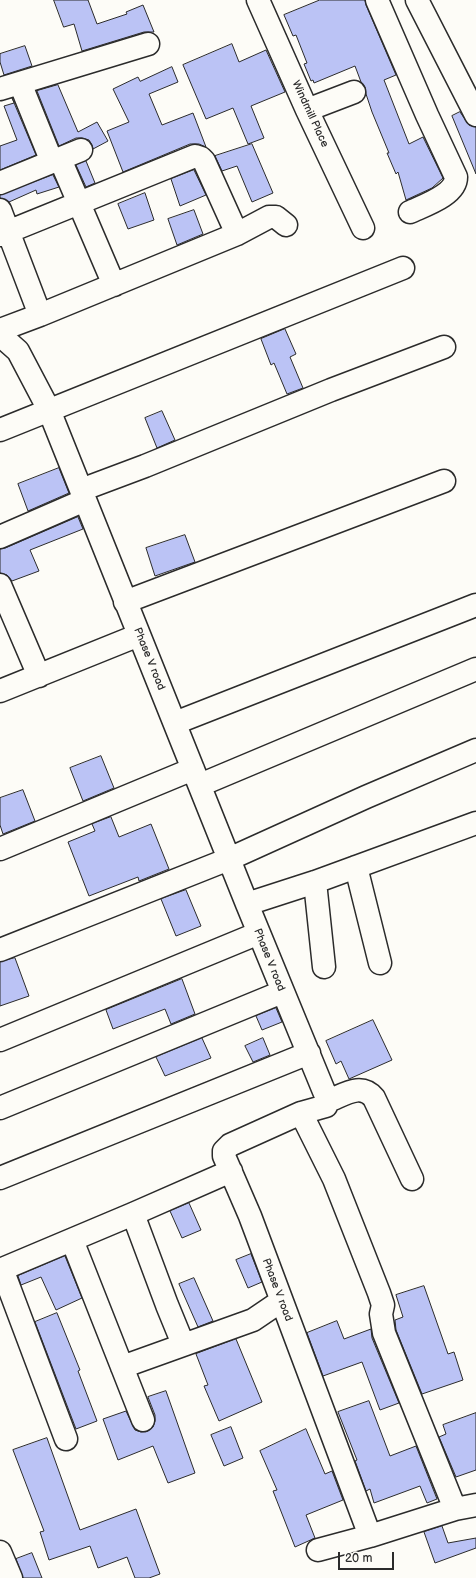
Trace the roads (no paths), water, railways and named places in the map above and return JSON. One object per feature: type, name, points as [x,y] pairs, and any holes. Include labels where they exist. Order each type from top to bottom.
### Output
[{"type":"street","name":"Windmill Place","points":[[258,0],[307,110],[363,228]]},
{"type":"street","points":[[376,0],[456,176],[456,183],[448,193],[410,212]]},
{"type":"street","points":[[417,0],[476,115]]},
{"type":"street","points":[[114,285],[79,203],[56,160],[10,86],[148,44]]},
{"type":"street","points":[[307,110],[354,92]]},
{"type":"street","points":[[0,183],[81,150]]},
{"type":"street","points":[[4,233],[190,157],[199,157],[204,161],[237,234]]},
{"type":"street","points":[[0,210],[4,233],[40,316]]},
{"type":"street","points":[[0,330],[40,316],[237,234],[269,216],[276,217],[286,226]]},
{"type":"street","points":[[0,430],[114,386],[403,268]]},
{"type":"street","name":"Phase V road","points":[[0,335],[18,351],[49,410],[125,602],[197,777],[246,904],[328,1101],[326,1106],[301,1112],[230,1145],[224,1151],[224,1156],[281,1301],[370,1536]]},
{"type":"street","points":[[0,537],[83,495],[145,466],[338,387],[444,347]]},
{"type":"street","points":[[125,602],[444,481]]},
{"type":"street","points":[[0,585],[39,676]]},
{"type":"street","points":[[175,723],[476,605]]},
{"type":"street","points":[[0,692],[139,635]]},
{"type":"street","points":[[0,849],[197,777],[476,669]]},
{"type":"street","points":[[0,950],[229,859],[366,797],[476,750]]},
{"type":"street","points":[[246,904],[315,882],[476,823]]},
{"type":"street","points":[[356,867],[380,963]]},
{"type":"street","points":[[315,882],[324,967]]},
{"type":"street","points":[[0,1040],[259,933]]},
{"type":"street","points":[[0,1108],[282,992]]},
{"type":"street","points":[[0,1178],[309,1053]]},
{"type":"street","points":[[328,1101],[356,1090],[369,1092],[374,1098],[412,1179]]},
{"type":"street","points":[[301,1112],[334,1179],[379,1293],[383,1306],[381,1314],[384,1333],[455,1509]]},
{"type":"street","points":[[66,1439],[1,1269],[231,1171]]},
{"type":"street","points":[[133,1214],[183,1344]]},
{"type":"street","points":[[72,1240],[143,1420]]},
{"type":"street","points":[[122,1367],[253,1320],[281,1301]]},
{"type":"street","points":[[318,1550],[370,1536],[455,1509],[476,1505]]},
{"type":"street","points":[[0,1552],[10,1578]]}]
